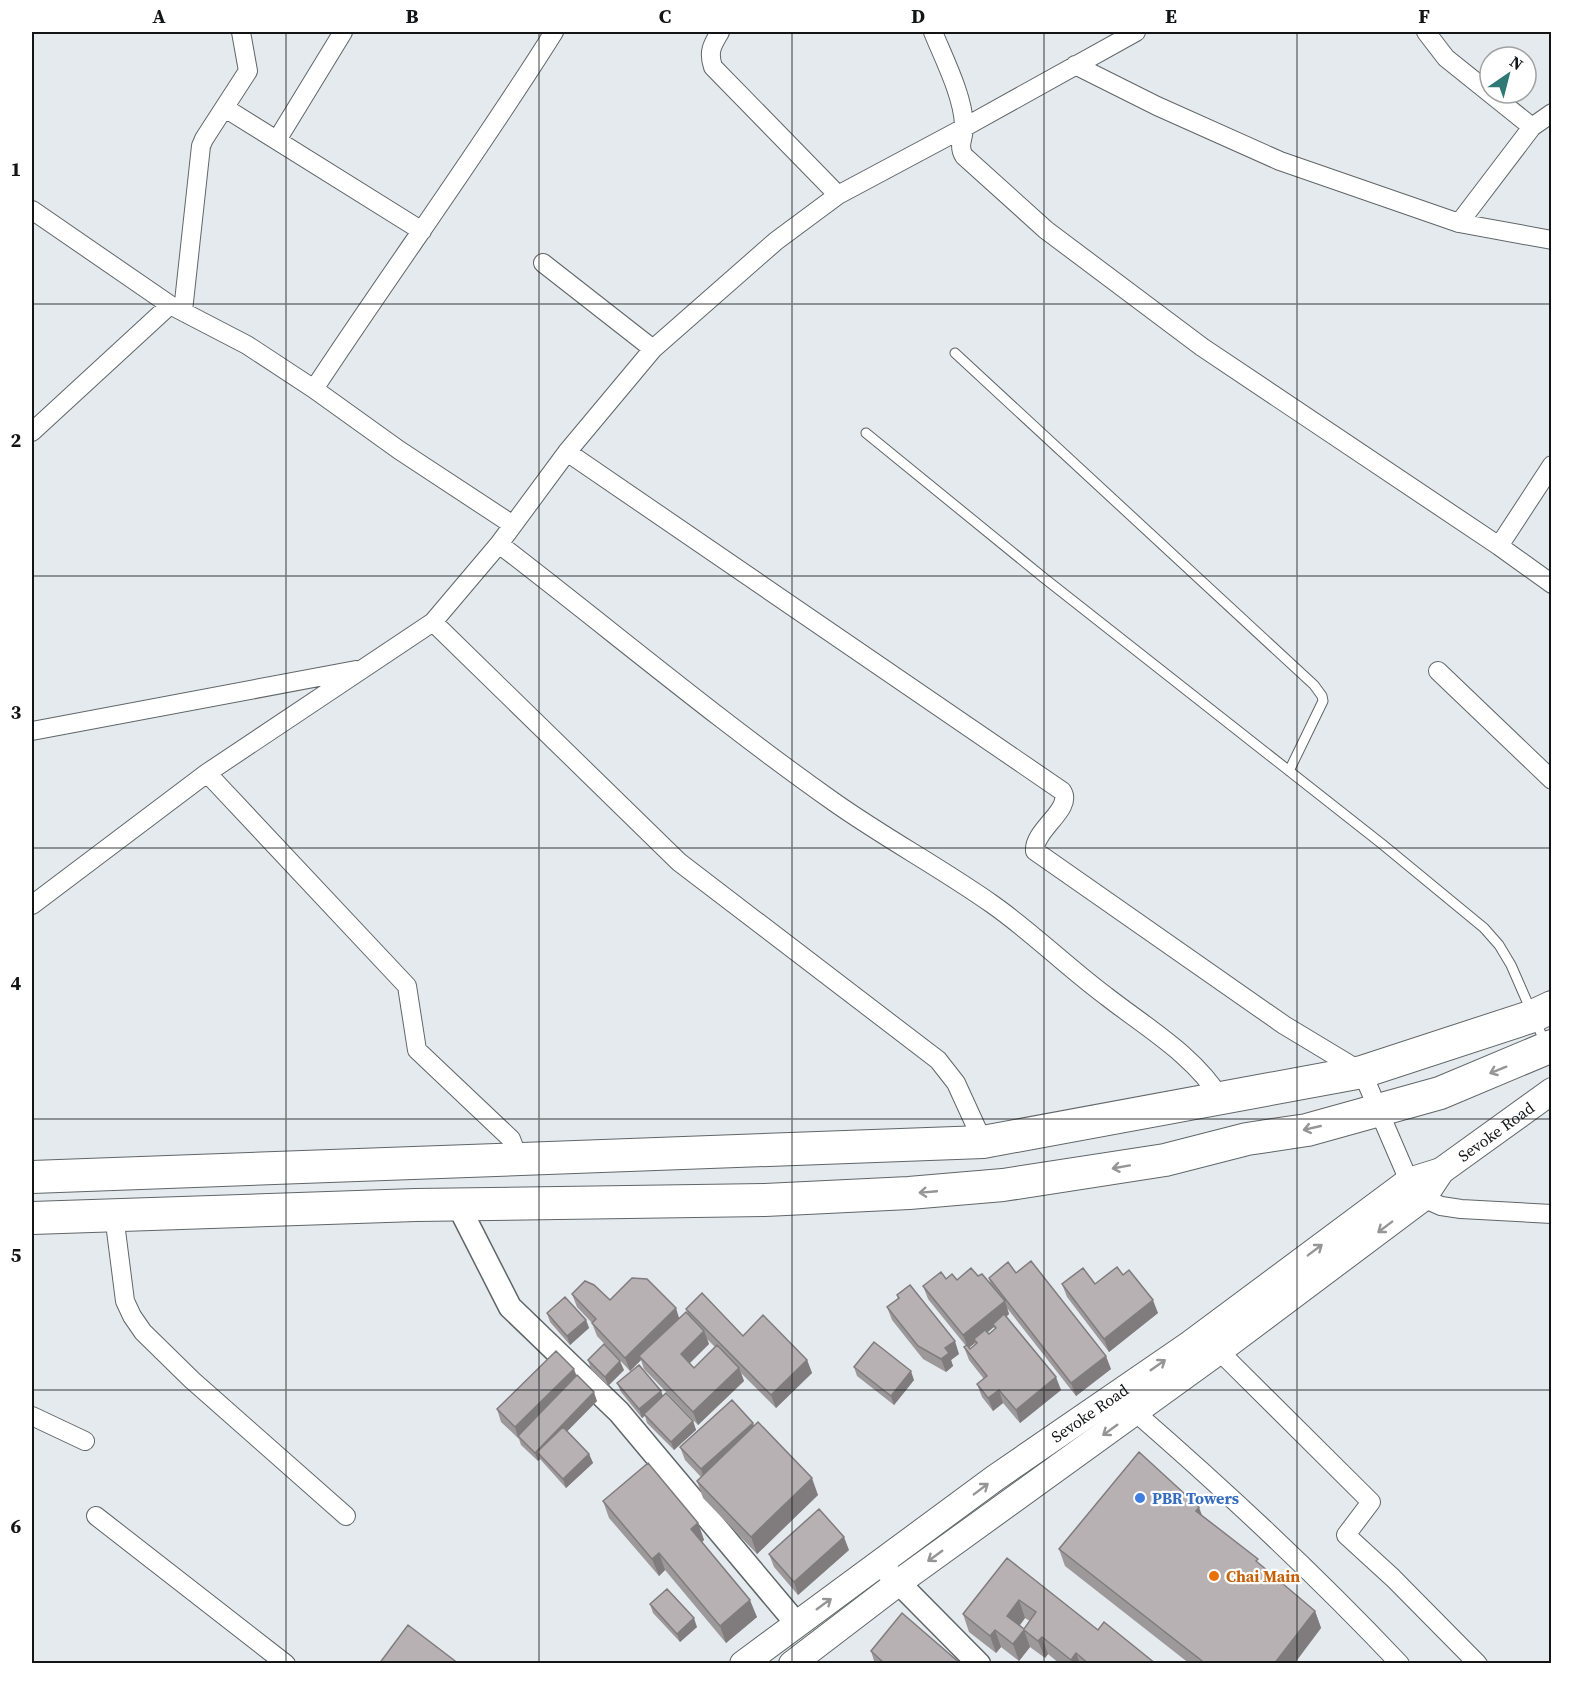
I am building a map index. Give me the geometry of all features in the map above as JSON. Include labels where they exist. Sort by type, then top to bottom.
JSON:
[{"type":"highway","points":[[32,1178],[983,1142],[1362,1072],[1542,1012]]},
{"type":"highway","points":[[32,1218],[458,1205],[765,1200],[909,1193],[1003,1185],[1165,1160],[1247,1139],[1307,1130],[1440,1093],[1549,1047]]},
{"type":"main road","name":"Sevoke Road","points":[[792,1664],[898,1583],[1219,1352],[1416,1190],[1551,1091]]},
{"type":"main road","name":"Sevoke Road","points":[[743,1664],[995,1478],[1416,1190]]},
{"type":"street","points":[[32,432],[176,308],[201,146],[248,71],[241,32]]},
{"type":"street","points":[[276,140],[343,32]]},
{"type":"street","points":[[314,389],[382,286],[502,115],[554,32]]},
{"type":"street","points":[[720,32],[712,44],[709,55],[713,68],[838,195]]},
{"type":"street","points":[[933,32],[958,98],[964,126],[960,145],[964,156],[1046,230],[1202,347],[1499,546],[1551,584]]},
{"type":"street","points":[[32,905],[207,773],[433,622],[499,544],[567,452],[653,349],[776,241],[838,195],[1136,32]]},
{"type":"street","points":[[1426,32],[1446,58],[1532,127]]},
{"type":"street","points":[[1075,65],[1156,106],[1280,161],[1459,223],[1551,240]]},
{"type":"street","points":[[225,108],[422,231]]},
{"type":"street","points":[[1459,223],[1532,127],[1551,113]]},
{"type":"street","points":[[32,210],[176,308],[247,345],[513,525]]},
{"type":"street","points":[[543,263],[653,349]]},
{"type":"street","points":[[567,452],[1062,791],[1065,794],[1065,802],[1035,845],[1035,851],[1284,1025],[1362,1072],[1416,1190],[1441,1206],[1451,1208],[1551,1214]]},
{"type":"street","points":[[1499,546],[1551,465]]},
{"type":"street","points":[[499,544],[835,802],[952,877],[1036,937],[1103,994],[1193,1063],[1210,1081],[1221,1099]]},
{"type":"street","points":[[433,622],[679,862],[938,1060],[956,1083],[983,1142]]},
{"type":"street","points":[[32,731],[364,669]]},
{"type":"street","points":[[1438,671],[1551,780]]},
{"type":"street","points":[[207,773],[407,986],[417,1050],[511,1139],[519,1160]]},
{"type":"street","points":[[458,1205],[510,1307],[619,1412],[797,1624]]},
{"type":"street","points":[[114,1215],[125,1300],[132,1317],[143,1332],[192,1380],[346,1516]]},
{"type":"street","points":[[1219,1352],[1371,1502],[1346,1535],[1408,1593],[1478,1664]]},
{"type":"street","points":[[1135,1412],[1293,1555],[1400,1664]]},
{"type":"street","points":[[32,1416],[85,1441]]},
{"type":"street","points":[[96,1516],[286,1664]]},
{"type":"street","points":[[880,1564],[979,1664]]},
{"type":"lane","points":[[955,353],[1314,685],[1323,701],[1289,771]]},
{"type":"lane","points":[[866,433],[1044,578],[1382,844],[1484,928],[1499,945],[1542,1012],[1549,1047]]},
{"type":"building","points":[[1031,1261],[1106,1356],[1071,1383],[989,1278],[1008,1262],[1016,1273]]},
{"type":"building","points":[[1117,1267],[1123,1275],[1129,1270],[1153,1300],[1104,1339],[1062,1284],[1083,1268],[1095,1284]]},
{"type":"building","points":[[971,1268],[978,1276],[982,1274],[1005,1301],[963,1335],[923,1286],[941,1272],[946,1279],[952,1274],[957,1280]]},
{"type":"building","points":[[632,1278],[647,1279],[676,1308],[625,1358],[592,1323],[596,1319],[572,1294],[585,1281],[594,1285],[610,1300]]},
{"type":"building","points":[[910,1285],[955,1341],[945,1348],[949,1353],[941,1359],[918,1346],[887,1307]]},
{"type":"building","points":[[702,1293],[743,1336],[763,1315],[807,1360],[771,1395],[686,1309]]},
{"type":"building","points":[[565,1297],[586,1320],[567,1336],[547,1313]]},
{"type":"building","points":[[686,1312],[704,1331],[681,1354],[694,1368],[717,1345],[739,1368],[693,1412],[639,1356]]},
{"type":"building","points":[[1004,1314],[1056,1377],[1016,1410],[999,1390],[988,1398],[977,1384],[987,1376],[964,1347],[967,1345],[970,1349],[977,1343],[974,1339],[985,1330],[989,1334],[996,1328],[993,1324]]},
{"type":"building","points":[[874,1342],[911,1371],[891,1396],[854,1367]]},
{"type":"building","points":[[604,1344],[620,1361],[605,1377],[588,1360]]},
{"type":"building","points":[[556,1351],[574,1369],[515,1427],[497,1409]]},
{"type":"building","points":[[639,1365],[661,1391],[639,1409],[617,1383]]},
{"type":"building","points":[[577,1375],[594,1392],[535,1453],[518,1436]]},
{"type":"building","points":[[666,1393],[693,1421],[671,1442],[644,1414]]},
{"type":"building","points":[[732,1400],[753,1423],[701,1469],[680,1447]]},
{"type":"building","points":[[758,1422],[812,1478],[751,1537],[697,1481]]},
{"type":"building","points":[[563,1427],[589,1454],[563,1479],[537,1452]]},
{"type":"building","name":"PBR Towers","points":[[1139,1452],[1199,1507],[1196,1511],[1258,1559],[1256,1561],[1315,1611],[1274,1664],[1226,1664],[1224,1662],[1223,1664],[1206,1664],[1059,1549]]},
{"type":"building","points":[[648,1463],[698,1523],[691,1529],[750,1600],[720,1626],[659,1553],[652,1559],[603,1501]]},
{"type":"building","points":[[819,1509],[844,1537],[794,1582],[769,1554]]},
{"type":"building","points":[[1007,1558],[1098,1630],[1104,1622],[1156,1664],[1089,1664],[1076,1653],[1071,1660],[1042,1637],[1038,1641],[1024,1630],[1013,1644],[995,1630],[990,1636],[963,1614]],"holes":[[[1019,1600],[1036,1612],[1024,1629],[1007,1616]]]},
{"type":"building","points":[[667,1589],[694,1618],[677,1634],[650,1604]]},
{"type":"building","points":[[902,1613],[961,1664],[885,1664],[871,1651]]},
{"type":"building","points":[[408,1625],[459,1664],[379,1664]]},
{"type":"place","name":"PBR Towers","points":[[1140,1498]]},
{"type":"place","name":"Chai Main","points":[[1214,1576]]}]
